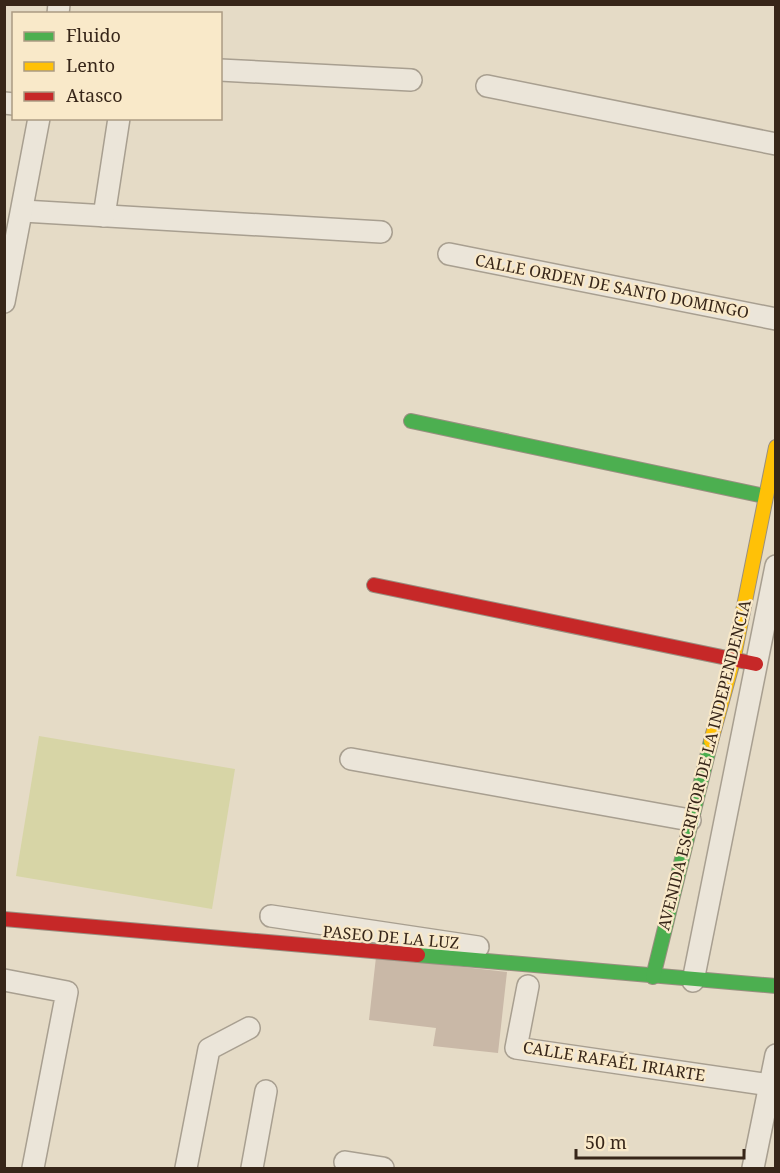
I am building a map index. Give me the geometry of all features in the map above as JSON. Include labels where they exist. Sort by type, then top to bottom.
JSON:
[{"type":"street","points":[[222,70],[411,80]]},
{"type":"street","points":[[487,86],[776,144]]},
{"type":"street","points":[[4,302],[39,120]]},
{"type":"street","points":[[104,216],[119,120]]},
{"type":"street","points":[[23,211],[381,232]]},
{"type":"street","name":"CALLE ORDEN DE SANTO DOMINGO","points":[[449,254],[776,318]]},
{"type":"street","points":[[411,421],[764,496]]},
{"type":"street","name":"AVENIDA ESCRITOR DE LA INDEPENDENCIA","points":[[652,977],[690,820],[733,661],[764,496],[776,447]]},
{"type":"street","name":"AVENIDA ESCRITOR DE LA INDEPENDENCIA","points":[[693,981],[776,566]]},
{"type":"street","points":[[374,585],[756,664]]},
{"type":"street","points":[[351,759],[690,820]]},
{"type":"street","points":[[271,916],[472,946],[642,965],[647,968],[652,977]]},
{"type":"street","name":"PASEO DE LA LUZ","points":[[4,919],[693,981],[776,986]]},
{"type":"street","points":[[4,980],[67,992],[33,1168]]},
{"type":"street","name":"CALLE RAFAÉL IRIARTE","points":[[528,986],[516,1048],[770,1085]]},
{"type":"street","points":[[186,1168],[209,1049],[249,1028]]},
{"type":"street","points":[[753,1168],[776,1055]]},
{"type":"street","points":[[252,1168],[266,1091]]},
{"type":"street","points":[[345,1162],[383,1168]]},
{"type":"shaded area","points":[[39,736],[235,769],[212,909],[16,876]]},
{"type":"building","points":[[376,957],[507,972],[498,1053],[433,1046],[436,1028],[369,1020]]},
{"type":"traffic: fast","points":[[411,421],[764,496]]},
{"type":"traffic: fast","points":[[653,977],[711,741]]},
{"type":"traffic: fast","points":[[418,955],[776,986]]},
{"type":"traffic: slow","points":[[711,741],[733,661],[776,447]]},
{"type":"traffic: jam","points":[[374,585],[756,664]]},
{"type":"traffic: jam","points":[[4,919],[418,955]]}]
